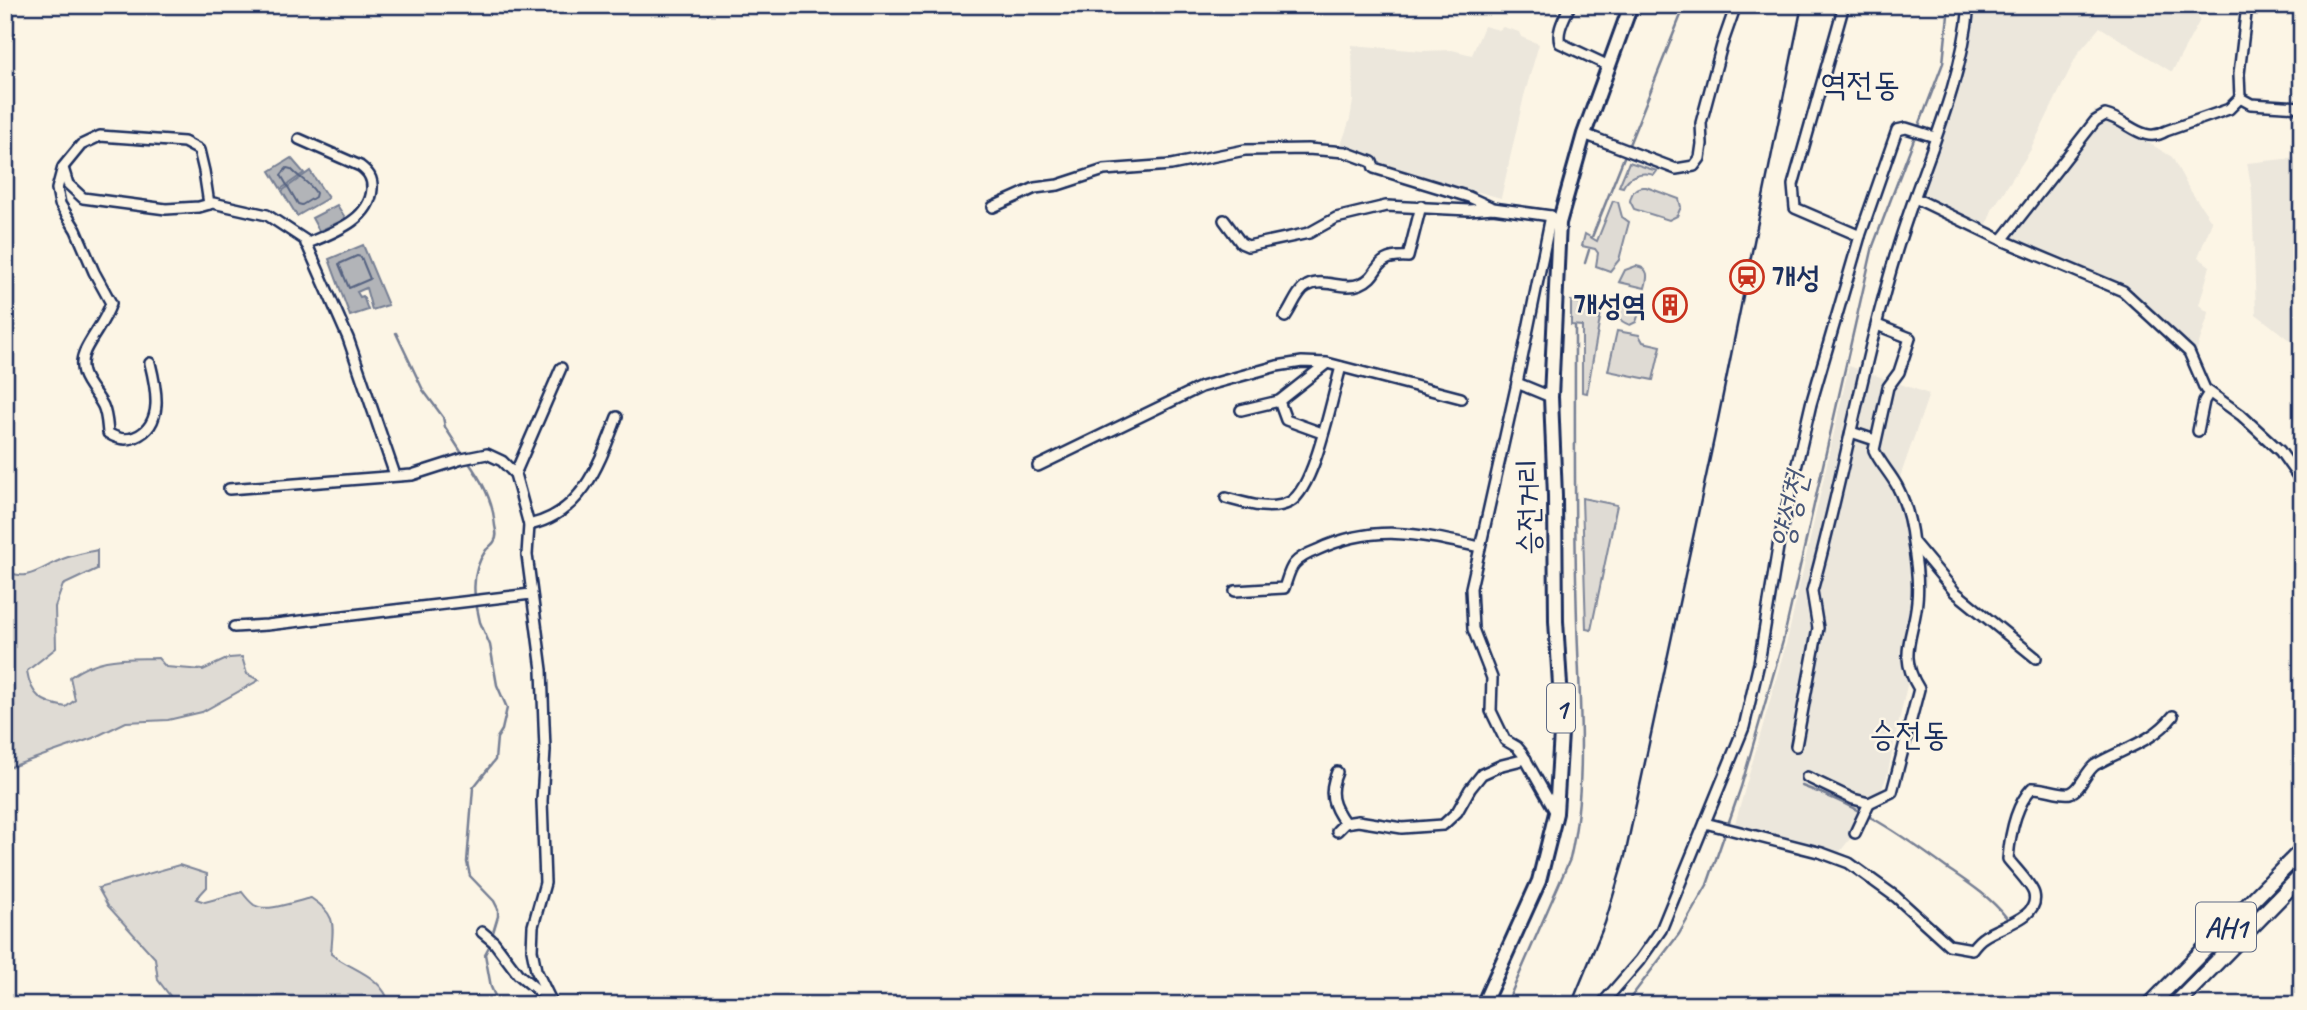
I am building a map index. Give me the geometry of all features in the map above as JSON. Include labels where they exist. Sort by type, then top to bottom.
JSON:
[{"type":"highway","name":"AH1","points":[[2150,1005],[2302,850]]},
{"type":"highway","name":"AH1","points":[[2175,1005],[2302,875]]},
{"type":"main road","name":"승전거리","points":[[1483,1005],[1539,881],[1556,813],[1562,718],[1556,621],[1551,397],[1555,219],[1631,5]]},
{"type":"street","points":[[1570,5],[1560,29],[1560,43],[1608,65]]},
{"type":"street","points":[[1584,134],[1676,169],[1694,166],[1701,151],[1701,123],[1721,45],[1736,5]]},
{"type":"street","points":[[1844,5],[1793,185],[1796,208],[1860,236]]},
{"type":"street","points":[[1796,746],[1818,628],[1812,591],[1900,238],[1916,198],[1931,135],[1962,56],[1969,5]]},
{"type":"street","points":[[2002,240],[2095,121],[2105,115],[2150,137],[2230,109],[2240,97],[2239,74],[2247,5]]},
{"type":"street","points":[[2240,97],[2252,104],[2302,107]]},
{"type":"street","points":[[1601,1005],[1640,960],[1661,930],[1744,727],[1759,663],[1779,541],[1808,416],[1860,236],[1897,130],[1906,128],[1931,135]]},
{"type":"street","points":[[150,363],[157,392],[155,414],[151,423],[133,438],[114,437],[108,433],[102,403],[87,385],[82,361],[106,320],[111,303],[76,230],[60,204],[57,189],[63,167],[81,145],[100,136],[184,142],[199,150],[209,204]]},
{"type":"street","points":[[299,139],[360,166],[367,172],[372,186],[372,194],[362,214],[306,244]]},
{"type":"street","points":[[993,207],[1035,188],[1058,185],[1104,170],[1171,165],[1245,150],[1307,149],[1345,152],[1372,162],[1374,168],[1469,197],[1493,208],[1555,219],[1471,588],[1473,629],[1492,678],[1491,711],[1504,740],[1517,747],[1556,813]]},
{"type":"street","points":[[63,167],[68,184],[83,198],[166,209],[213,203],[267,215],[306,244],[348,338],[395,475]]},
{"type":"street","points":[[1916,198],[2002,240],[2123,291],[2189,352],[2200,381],[2209,393],[2241,415],[2280,452],[2302,482]]},
{"type":"street","points":[[1224,220],[1241,243],[1248,246],[1309,233],[1336,218],[1386,206],[1469,210],[1493,208]]},
{"type":"street","points":[[1285,317],[1301,290],[1309,285],[1326,281],[1352,286],[1361,284],[1384,259],[1393,256],[1408,257],[1421,206]]},
{"type":"street","points":[[1855,832],[1868,805],[1892,792],[1919,689],[1906,661],[1917,601],[1913,543],[1905,503],[1874,450],[1888,387],[1899,372],[1910,338],[1877,324]]},
{"type":"street","points":[[1038,466],[1201,387],[1277,366],[1302,362],[1326,363],[1461,398]]},
{"type":"street","points":[[1241,410],[1279,401],[1326,363]]},
{"type":"street","points":[[1226,498],[1258,506],[1280,505],[1290,502],[1307,485],[1340,367]]},
{"type":"street","points":[[515,474],[561,368]]},
{"type":"street","points":[[1517,383],[1551,397]]},
{"type":"street","points":[[2198,431],[2204,401],[2209,393]]},
{"type":"street","points":[[1279,401],[1286,421],[1322,433]]},
{"type":"street","points":[[529,526],[563,512],[578,499],[597,466],[617,417]]},
{"type":"street","points":[[1851,432],[1875,440]]},
{"type":"street","points":[[229,489],[412,475],[487,454],[502,461],[515,474],[529,526],[527,555],[542,670],[545,750],[542,801],[545,883],[533,926],[532,950],[536,970],[551,1002]]},
{"type":"street","points":[[1235,590],[1284,588],[1294,564],[1302,557],[1334,542],[1377,532],[1422,535],[1480,547]]},
{"type":"street","points":[[1913,543],[1955,592],[2036,658]]},
{"type":"street","points":[[234,627],[531,593]]},
{"type":"street","points":[[1705,822],[1822,853],[1849,863],[1896,897],[1949,946],[1972,948],[1984,937],[2025,915],[2034,901],[2034,892],[2008,859],[2010,839],[2022,798],[2032,788],[2042,787],[2067,793],[2074,791],[2085,773],[2095,765],[2161,730],[2173,716]]},
{"type":"street","points":[[1336,831],[1345,823],[1359,821],[1402,828],[1443,825],[1457,812],[1482,774],[1502,765],[1526,760]]},
{"type":"street","points":[[1337,772],[1331,794],[1335,810],[1345,823]]},
{"type":"street","points":[[1807,777],[1868,805]]},
{"type":"street","points":[[488,937],[518,975],[551,1002]]},
{"type":"shaded area","points":[[1968,5],[2198,5],[2199,22],[2172,72],[2100,27],[2078,53],[2030,151],[1992,210],[1986,227],[1920,196],[1932,151],[1964,58]]},
{"type":"shaded area","points":[[1484,26],[1499,30],[1503,27],[1519,32],[1521,37],[1539,44],[1524,96],[1501,198],[1382,166],[1366,155],[1340,148],[1353,101],[1352,45],[1423,51],[1452,50],[1472,55]]},
{"type":"shaded area","points":[[2095,110],[2172,157],[2212,222],[2198,257],[2210,266],[2199,305],[2209,313],[2195,355],[2124,289],[2000,236]]},
{"type":"shaded area","points":[[2302,157],[2302,350],[2256,314],[2252,191],[2247,163]]},
{"type":"shaded area","points":[[1629,162],[1657,171],[1654,175],[1636,175],[1623,187],[1619,186]]},
{"type":"shaded area","points":[[1646,187],[1679,199],[1681,207],[1677,216],[1669,220],[1634,209],[1630,201],[1633,192],[1637,188]]},
{"type":"shaded area","points":[[1613,201],[1618,202],[1622,217],[1629,222],[1619,260],[1610,271],[1596,266],[1598,253],[1595,249],[1582,246],[1585,234],[1597,241]]},
{"type":"shaded area","points":[[1636,266],[1646,271],[1645,288],[1619,282],[1625,270]]},
{"type":"shaded area","points":[[1571,301],[1602,307],[1587,393],[1582,392],[1582,326],[1571,325]]},
{"type":"shaded area","points":[[1615,301],[1641,307],[1636,322],[1630,325],[1619,319]]},
{"type":"shaded area","points":[[1617,331],[1639,335],[1643,342],[1661,346],[1653,380],[1608,371]]},
{"type":"shaded area","points":[[1849,366],[1929,394],[1899,480],[1927,578],[1913,658],[1887,776],[1874,808],[1839,853],[1802,854],[1731,838],[1788,637]]},
{"type":"shaded area","points":[[1582,498],[1617,505],[1591,630],[1586,629]]},
{"type":"shaded area","points":[[97,550],[97,569],[63,585],[55,607],[56,648],[27,671],[31,687],[39,697],[66,707],[75,700],[70,677],[91,665],[123,659],[158,658],[166,667],[203,670],[229,658],[242,657],[247,674],[259,680],[202,712],[168,720],[126,722],[93,738],[5,769],[5,569],[25,575],[67,557]]},
{"type":"shaded area","points":[[179,865],[207,874],[207,887],[196,899],[205,902],[242,892],[252,904],[267,908],[311,898],[330,916],[333,936],[331,954],[374,980],[390,1005],[177,1005],[158,980],[155,958],[108,906],[98,888]]},
{"type":"water","points":[[291,158],[304,173],[281,189],[270,171]]},
{"type":"water","points":[[310,171],[328,198],[297,216],[282,191]]},
{"type":"water","points":[[337,205],[346,219],[319,231],[312,218]]},
{"type":"water","points":[[363,245],[388,305],[372,310],[366,288],[357,292],[360,297],[363,296],[368,310],[350,316],[329,259]]},
{"type":"waterway","points":[[1592,237],[1685,5]]},
{"type":"waterway","name":"양성천","points":[[1625,1005],[1679,934],[1707,885],[1741,787],[1783,641],[1873,246],[1943,63],[1949,5]]},
{"type":"waterway","points":[[1585,263],[1589,250]]},
{"type":"waterway","points":[[1506,1005],[1570,859],[1576,830],[1581,740],[1575,547],[1575,327]]},
{"type":"waterway","points":[[396,333],[423,390],[443,417],[445,427],[463,455]]},
{"type":"waterway","points":[[467,460],[489,499],[496,534],[478,567],[475,597]]},
{"type":"waterway","points":[[476,603],[480,622],[490,645],[497,685],[507,708],[502,730],[497,738],[495,760],[473,788],[467,862],[470,876],[494,901],[498,909],[492,936]]},
{"type":"waterway","points":[[1802,786],[1842,802],[1895,832],[1979,891],[2006,917]]},
{"type":"waterway","points":[[491,943],[485,954],[491,987],[499,1005]]},
{"type":"railway","points":[[1571,1005],[1605,923],[1625,856],[1714,439],[1802,5]]},
{"type":"place","name":"개성","points":[[1747,277]]},
{"type":"place","name":"개성역","points":[[1670,305]]},
{"type":"district","name":"역전동","points":[[1860,84]]},
{"type":"district","name":"승전동","points":[[1909,734]]}]
